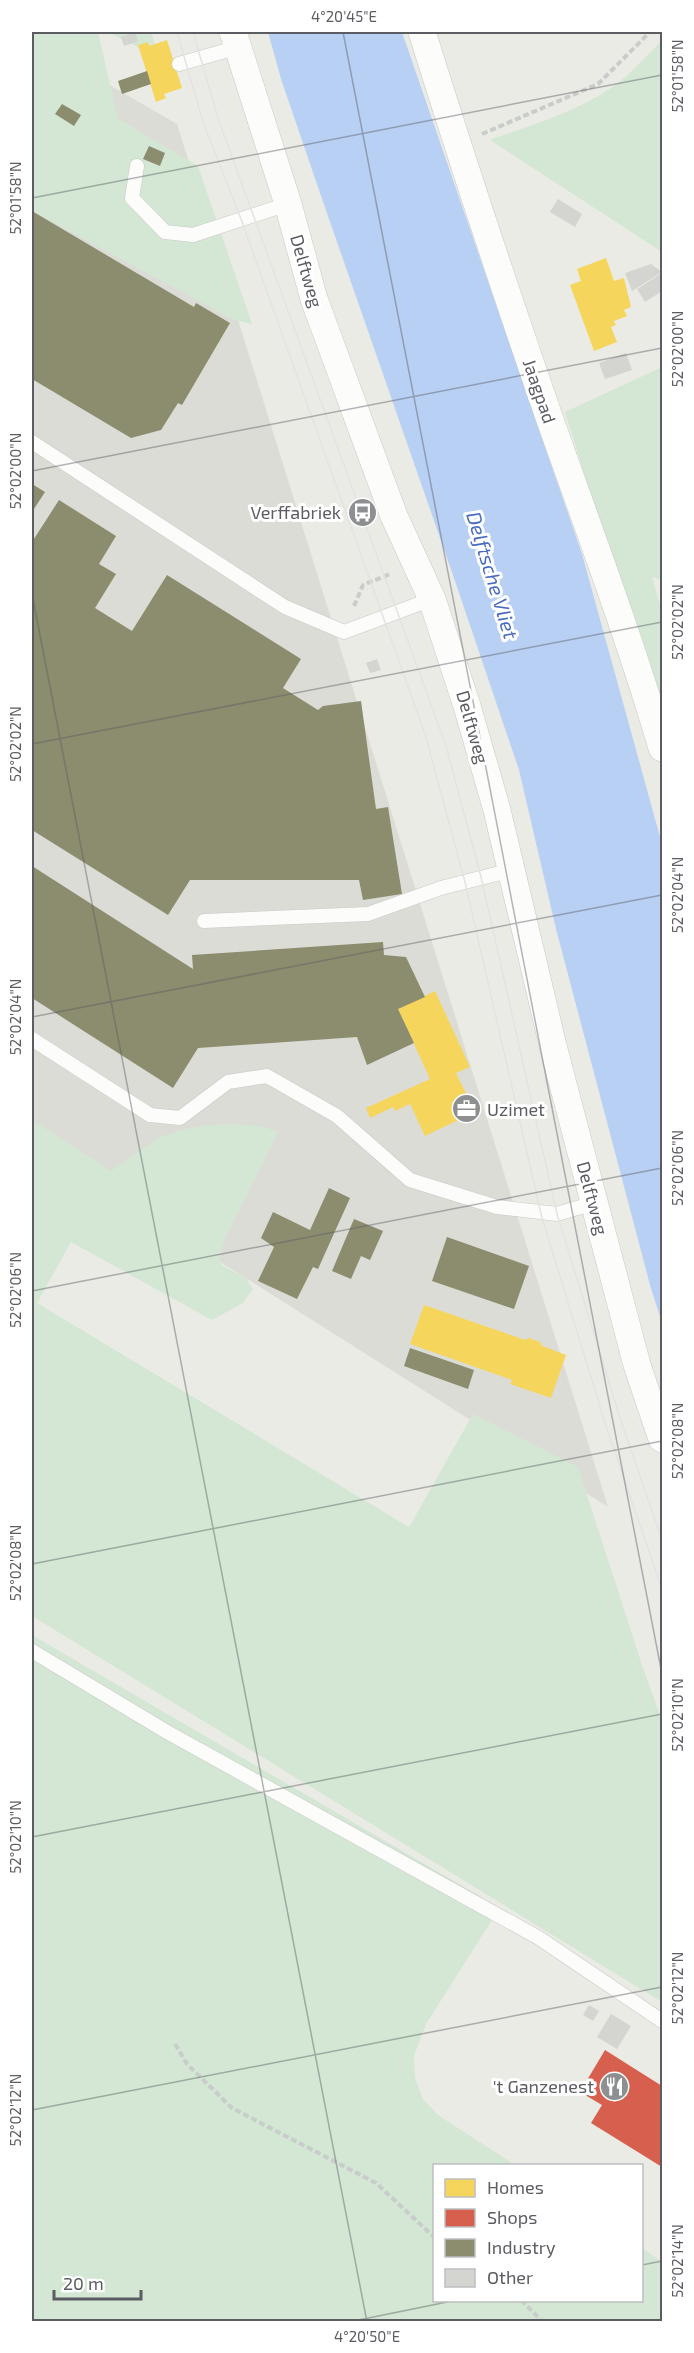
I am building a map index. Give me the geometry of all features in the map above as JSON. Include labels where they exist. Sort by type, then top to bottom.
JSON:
[{"type":"street","name":"Jaagpad","points":[[422,32],[457,145],[544,402],[642,678],[663,748]]},
{"type":"street","name":"Delftweg","points":[[236,39],[288,204],[314,299],[394,516],[432,599],[467,706],[512,870],[594,1203],[637,1365],[663,1439]]},
{"type":"lane","points":[[179,64],[236,39]]},
{"type":"lane","points":[[137,166],[132,198],[165,232],[193,235],[288,204]]},
{"type":"lane","points":[[32,442],[285,607],[344,632],[432,599]]},
{"type":"lane","points":[[204,921],[368,914],[441,888],[512,870]]},
{"type":"lane","points":[[32,1039],[150,1115],[180,1118],[228,1082],[267,1076],[337,1116],[410,1180],[497,1207],[557,1215],[594,1203]]},
{"type":"lane","points":[[32,1651],[167,1732],[539,1938],[663,2021]]},
{"type":"path","points":[[457,145],[598,84],[650,32]]},
{"type":"path","points":[[344,632],[363,585],[416,564]]},
{"type":"path","points":[[175,2044],[187,2064],[232,2108],[376,2183],[433,2235]]},
{"type":"path","points":[[522,2302],[543,2322]]},
{"type":"shaded area","points":[[32,40],[177,124],[608,1507],[32,1143]]},
{"type":"green space","points":[[32,32],[98,32],[118,119],[198,166],[252,324],[234,320],[32,211]]},
{"type":"green space","points":[[107,32],[151,32],[159,57]]},
{"type":"green space","points":[[662,40],[662,252],[490,140],[552,118],[597,97],[638,66]]},
{"type":"green space","points":[[662,367],[662,580],[652,577],[662,612],[662,726],[565,412]]},
{"type":"green space","points":[[32,1120],[111,1171],[158,1139],[185,1129],[234,1124],[251,1125],[278,1132],[225,1238],[219,1258],[222,1265],[246,1278],[253,1289],[243,1303],[212,1320],[71,1242],[37,1303],[409,1527],[473,1414],[578,1467],[662,1721],[662,2002],[32,1616]]},
{"type":"green space","points":[[32,1635],[483,1898],[477,1911],[492,1920],[426,2024],[414,2056],[415,2078],[423,2099],[438,2115],[513,2164],[433,2164],[433,2302],[643,2302],[643,2249],[662,2262],[662,2321],[32,2321]]},
{"type":"water","name":"Delftsche Vliet","points":[[268,32],[402,32],[582,554],[662,844],[662,1323],[556,929],[519,770],[281,79]]},
{"type":"building: Homes","points":[[167,40],[182,88],[164,94],[166,98],[156,102],[138,45],[148,42],[149,46]]},
{"type":"building: Homes","points":[[606,258],[614,281],[624,278],[631,307],[624,310],[627,316],[614,321],[616,325],[611,327],[617,342],[594,351],[570,285],[581,281],[577,269]]},
{"type":"building: Homes","points":[[435,991],[470,1067],[456,1073],[475,1112],[425,1136],[410,1104],[395,1111],[393,1107],[370,1118],[366,1108],[430,1079],[398,1009]]},
{"type":"building: Homes","points":[[424,1305],[525,1340],[529,1338],[540,1342],[542,1346],[566,1355],[551,1398],[510,1384],[512,1380],[410,1344]]},
{"type":"building: Shops","points":[[605,2050],[662,2086],[662,2167],[591,2123],[602,2105],[580,2092]]},
{"type":"building: Industry","points":[[147,71],[151,84],[122,94],[118,81]]},
{"type":"building: Industry","points":[[62,104],[81,115],[74,126],[55,114]]},
{"type":"building: Industry","points":[[149,146],[165,153],[160,166],[143,159]]},
{"type":"building: Industry","points":[[32,211],[194,307],[196,303],[230,323],[182,405],[178,403],[161,430],[131,438],[32,379]]},
{"type":"building: Industry","points":[[32,484],[45,492],[32,512]]},
{"type":"building: Industry","points":[[59,500],[116,536],[99,564],[116,574],[95,608],[132,631],[167,575],[301,659],[283,688],[318,710],[323,706],[361,701],[376,809],[388,807],[402,894],[363,900],[359,880],[190,880],[168,915],[32,830],[32,542]]},
{"type":"building: Industry","points":[[32,866],[193,969],[192,955],[383,942],[384,955],[406,957],[425,997],[398,1009],[414,1043],[367,1065],[357,1037],[198,1048],[173,1088],[32,998]]},
{"type":"building: Industry","points":[[329,1188],[350,1198],[318,1269],[313,1267],[297,1299],[258,1281],[274,1247],[261,1238],[273,1212],[310,1230]]},
{"type":"building: Industry","points":[[354,1219],[383,1231],[370,1260],[361,1256],[351,1279],[332,1271]]},
{"type":"building: Industry","points":[[447,1237],[529,1266],[514,1309],[432,1281]]},
{"type":"building: Industry","points":[[410,1348],[474,1370],[468,1389],[404,1366]]},
{"type":"building: Other","points":[[135,32],[138,41],[124,46],[121,37]]},
{"type":"building: Other","points":[[558,199],[582,214],[575,227],[550,212]]},
{"type":"building: Other","points":[[651,264],[662,272],[632,291],[625,273]]},
{"type":"building: Other","points":[[662,273],[662,291],[645,302],[637,289]]},
{"type":"building: Other","points":[[626,353],[632,370],[605,379],[599,363]]},
{"type":"building: Other","points":[[377,659],[381,670],[370,673],[366,663]]},
{"type":"building: Other","points":[[589,2005],[599,2011],[593,2021],[583,2015]]},
{"type":"building: Other","points":[[611,2014],[631,2026],[617,2049],[597,2037]]},
{"type":"tram line","points":[[177,32],[203,122],[241,219],[425,734],[465,882],[542,1218],[606,1426],[662,1589]]},
{"type":"tram line","points":[[193,32],[218,118],[446,746],[481,877],[557,1214],[621,1421],[662,1540]]},
{"type":"place","name":"Verffabriek","points":[[362,512]]},
{"type":"place","name":"Uzimet","points":[[466,1109]]},
{"type":"place","name":"'t Ganzenest","points":[[615,2086]]}]
